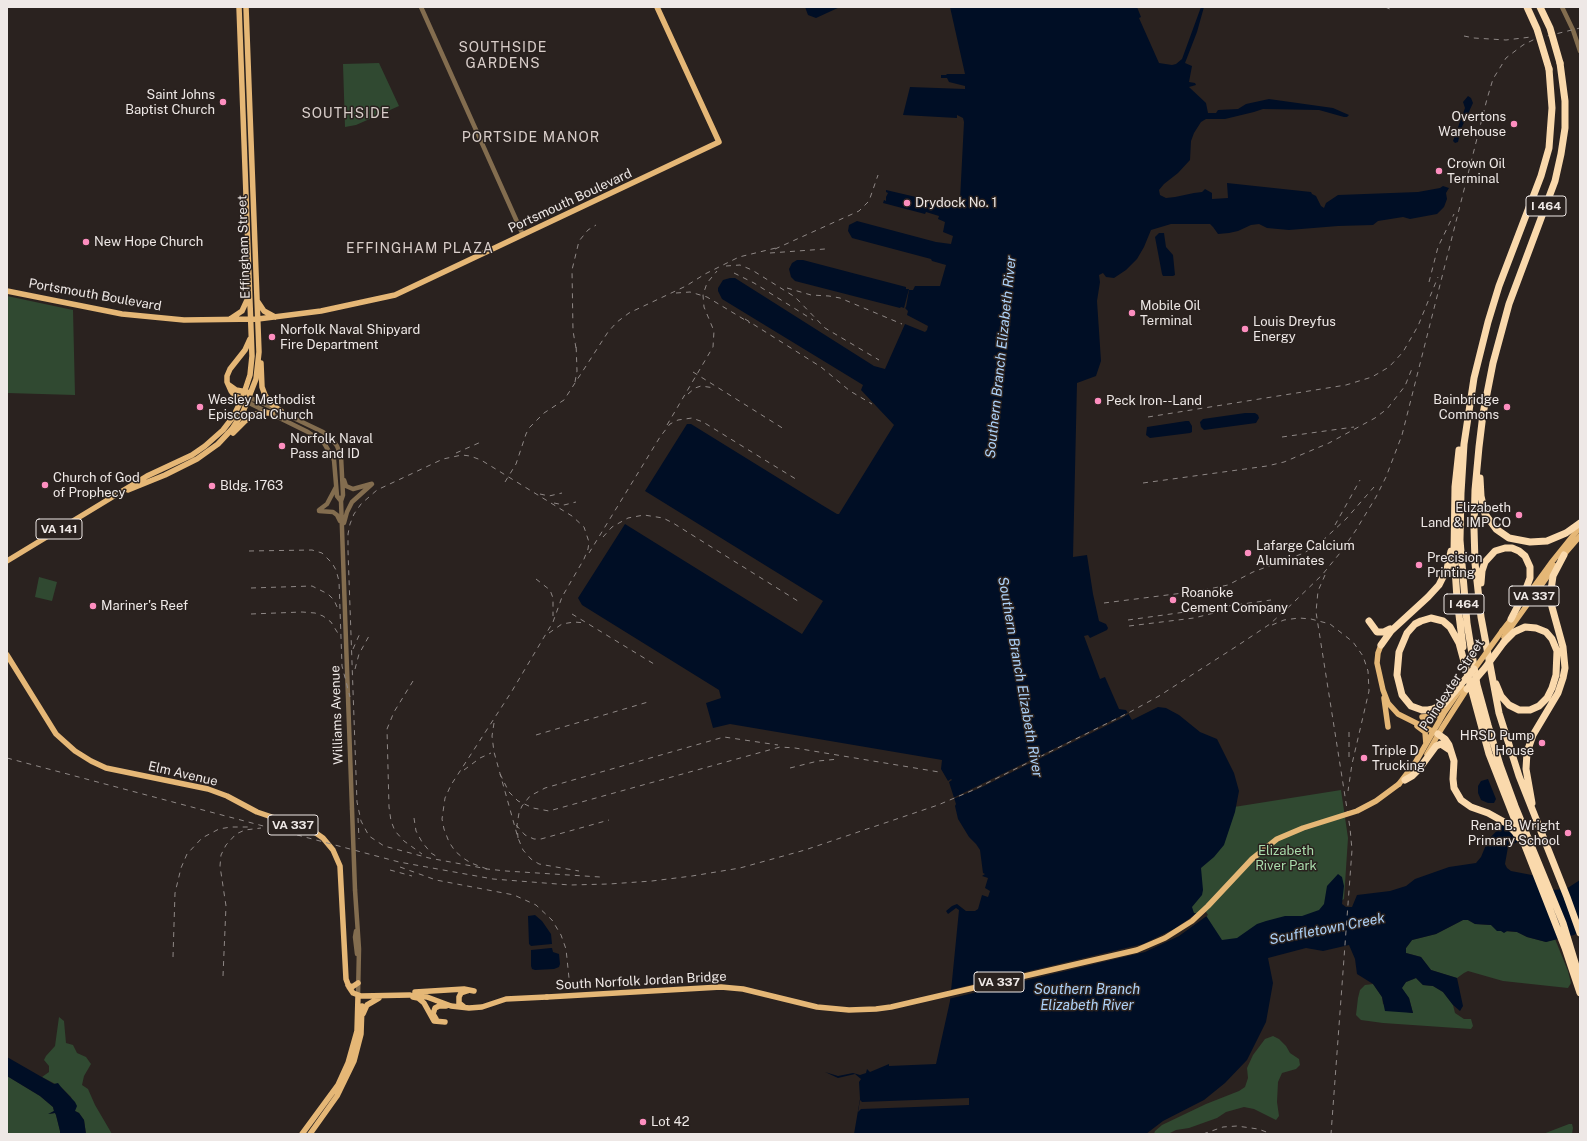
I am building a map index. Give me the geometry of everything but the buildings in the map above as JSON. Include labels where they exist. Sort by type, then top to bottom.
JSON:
[{"type":"highway","name":"I 464","points":[[1527,7],[1537,29],[1549,69],[1552,94],[1552,121],[1545,161],[1532,201],[1507,262],[1477,363],[1464,444],[1461,493],[1460,540],[1463,595],[1477,685],[1493,745],[1513,807],[1537,870],[1563,923],[1568,948],[1580,978]]},
{"type":"highway","name":"I 464","points":[[1540,7],[1550,28],[1560,63],[1565,101],[1563,141],[1559,168],[1518,278],[1504,322],[1487,391],[1479,447],[1475,490],[1474,528],[1481,617],[1485,646],[1499,713],[1519,776],[1559,875],[1580,933]]},
{"type":"highway","points":[[1381,645],[1390,631],[1434,591],[1448,569],[1452,552],[1456,468],[1463,425],[1471,397]]},
{"type":"highway","points":[[1479,447],[1480,481],[1483,507],[1489,520],[1500,532],[1509,538],[1521,541],[1540,542],[1556,538],[1580,523]]},
{"type":"highway","points":[[1454,515],[1454,552],[1457,599],[1467,688]]},
{"type":"highway","points":[[1481,617],[1481,575],[1484,565],[1488,557],[1495,551],[1510,548],[1519,551],[1525,556],[1529,563],[1530,573],[1524,594],[1511,619]]},
{"type":"highway","points":[[1536,820],[1526,774],[1526,760],[1531,741],[1558,693],[1563,678],[1565,661],[1563,647],[1550,597],[1554,576],[1564,555]]},
{"type":"highway","points":[[1369,621],[1375,630],[1384,632],[1416,608]]},
{"type":"highway","points":[[1474,669],[1455,694],[1444,704],[1433,710],[1422,710],[1411,706],[1402,695],[1397,675],[1399,652],[1407,633],[1415,624],[1429,618],[1443,621],[1450,627],[1459,643],[1467,688],[1489,754],[1513,807]]},
{"type":"highway","points":[[1467,688],[1485,668],[1504,640],[1518,629],[1532,627],[1546,632],[1554,642],[1558,661],[1555,682],[1547,698],[1535,708],[1520,710],[1506,702],[1498,689],[1485,646]]},
{"type":"highway","points":[[1436,733],[1445,739],[1449,745],[1454,761],[1454,788],[1461,800],[1476,810],[1499,819],[1515,832],[1530,850]]},
{"type":"highway","points":[[1402,782],[1412,776],[1419,769],[1436,746],[1441,744],[1450,750]]},
{"type":"highway","points":[[1568,948],[1580,993]]},
{"type":"main road","name":"Effingham Street","points":[[239,7],[251,320],[251,368],[245,392],[246,400]]},
{"type":"main road","name":"Effingham Street","points":[[111,497],[165,475],[192,462],[210,450],[232,429],[253,388],[260,352],[246,7]]},
{"type":"main road","name":"Portsmouth Boulevard","points":[[7,291],[137,316],[174,320],[251,320],[321,311],[395,295],[719,142],[657,7]]},
{"type":"main road","points":[[224,320],[235,317],[242,311],[250,293]]},
{"type":"main road","points":[[257,298],[264,311],[275,317]]},
{"type":"main road","points":[[246,400],[233,394],[228,384],[228,373],[247,347],[251,329]]},
{"type":"main road","points":[[260,352],[262,387],[264,395],[271,404],[281,411]]},
{"type":"main road","points":[[228,384],[234,389],[245,392],[253,388]]},
{"type":"main road","name":"Effingham Street","points":[[111,497],[147,476],[192,455],[217,436],[233,417],[237,409],[246,400]]},
{"type":"main road","points":[[210,450],[230,436],[250,417],[261,413],[272,413]]},
{"type":"main road","name":"VA 141","points":[[7,561],[111,497]]},
{"type":"main road","name":"Poindexter Street","points":[[1402,782],[1467,688],[1474,669],[1551,563],[1580,527]]},
{"type":"main road","name":"Poindexter Street","points":[[1504,640],[1564,555],[1580,536]]},
{"type":"main road","points":[[1564,555],[1580,540]]},
{"type":"main road","points":[[1381,645],[1378,653],[1378,668],[1384,694],[1388,727]]},
{"type":"main road","name":"Elm Avenue","points":[[7,655],[56,734],[75,751],[91,761],[106,768],[208,789],[227,796],[257,812],[313,831],[323,838],[333,850],[340,866],[346,979],[348,985]]},
{"type":"main road","name":"Poindexter Street","points":[[1402,782],[1423,761],[1455,694],[1467,688]]},
{"type":"main road","points":[[1384,694],[1391,707],[1425,732],[1426,746]]},
{"type":"main road","points":[[1422,717],[1433,717],[1438,715],[1455,694]]},
{"type":"main road","points":[[1404,717],[1436,733]]},
{"type":"main road","name":"South Norfolk Jordan Bridge","points":[[468,1008],[482,1007],[506,999],[721,987],[743,989],[817,1007],[849,1010],[876,1009],[891,1007],[1137,950],[1166,938],[1192,921],[1252,859],[1277,839],[1303,828],[1357,811],[1376,801],[1402,782]]},
{"type":"main road","points":[[348,985],[352,987],[358,981]]},
{"type":"main road","points":[[348,985],[351,991],[360,996],[412,995],[464,989],[474,991],[465,992],[459,996],[459,1003],[468,1008]]},
{"type":"main road","points":[[394,996],[412,995],[421,999],[434,1022],[445,1022],[434,1018],[434,1010],[439,1006],[452,1006]]},
{"type":"main road","name":"VA 337","points":[[412,995],[432,999],[452,1006],[468,1008]]},
{"type":"main road","points":[[360,996],[362,1020]]},
{"type":"main road","points":[[302,1134],[338,1085],[349,1067],[357,1031],[360,996]]},
{"type":"main road","points":[[310,1134],[337,1096],[360,1040],[364,1010],[369,1003],[375,999],[386,996]]},
{"type":"main road","points":[[429,1011],[432,999]]},
{"type":"street","points":[[421,7],[523,235]]},
{"type":"street","points":[[1564,8],[1580,51]]},
{"type":"street","name":"Williams Avenue","points":[[246,400],[255,400],[324,432],[331,438],[340,452],[343,475],[343,495],[341,501],[342,533],[355,890],[359,949],[358,981],[360,996]]},
{"type":"street","name":"Williams Avenue","points":[[246,400],[313,434],[324,443],[334,460],[337,496],[341,501]]},
{"type":"street","points":[[342,533],[346,515],[351,505],[372,484],[357,489],[351,488],[345,485],[343,475]]},
{"type":"street","points":[[336,484],[330,500],[318,511],[331,511],[336,514],[342,533]]},
{"type":"green space","points":[[379,63],[399,106],[356,125],[345,127],[343,64]]},
{"type":"green space","points":[[7,296],[73,310],[75,395],[7,393]]},
{"type":"green space","points":[[39,577],[57,582],[52,601],[35,597]]},
{"type":"green space","name":"Elizabeth River Park","points":[[1341,790],[1348,838],[1344,899],[1323,912],[1237,939],[1221,941],[1192,913],[1190,907],[1200,868],[1234,807]]},
{"type":"green space","points":[[1463,920],[1468,920],[1475,924],[1491,925],[1501,931],[1517,932],[1527,937],[1546,942],[1555,939],[1568,971],[1571,983],[1568,988],[1503,981],[1468,971],[1457,978],[1431,970],[1421,957],[1406,953],[1406,948],[1412,940],[1436,934]]},
{"type":"green space","points":[[1416,978],[1423,985],[1433,986],[1443,992],[1453,1005],[1455,1013],[1464,1019],[1471,1019],[1473,1026],[1471,1029],[1383,1023],[1361,1020],[1356,1015],[1360,990],[1365,985],[1373,984],[1382,997],[1383,1004],[1400,1011],[1413,1013],[1409,998],[1401,988],[1406,982]]},
{"type":"green space","points":[[59,1017],[64,1021],[66,1043],[73,1045],[77,1053],[86,1057],[91,1064],[84,1076],[82,1085],[88,1089],[95,1105],[112,1134],[86,1134],[84,1120],[79,1113],[75,1111],[71,1097],[61,1087],[42,1077],[49,1072],[49,1066],[44,1060],[55,1046]]},
{"type":"green space","points":[[1273,1036],[1279,1039],[1290,1053],[1299,1059],[1300,1065],[1296,1069],[1282,1073],[1278,1082],[1277,1102],[1279,1116],[1276,1120],[1254,1109],[1244,1107],[1226,1112],[1217,1118],[1189,1128],[1176,1130],[1168,1134],[1154,1134],[1155,1131],[1162,1125],[1245,1087],[1248,1078],[1247,1068],[1253,1055],[1265,1039]]},
{"type":"green space","points":[[7,1076],[40,1096],[53,1107],[54,1111],[49,1114],[55,1113],[60,1134],[11,1134],[7,1132]]},
{"type":"green space","points":[[1572,1124],[1572,1134],[1543,1134]]},
{"type":"water","points":[[805,7],[840,7],[816,18],[808,15]]},
{"type":"water","name":"Southern Branch Elizabeth River","points":[[950,7],[1137,7],[1141,17],[1139,18],[1159,63],[1172,65],[1176,64],[1182,59],[1201,7],[1204,7],[1197,32],[1185,63],[1192,66],[1189,82],[1195,83],[1196,85],[1189,87],[1206,103],[1208,113],[1216,113],[1218,110],[1238,109],[1246,104],[1269,99],[1333,108],[1349,115],[1344,117],[1319,110],[1263,109],[1225,119],[1206,119],[1201,122],[1194,133],[1191,141],[1190,160],[1159,190],[1160,195],[1166,198],[1202,192],[1205,189],[1212,193],[1212,199],[1228,198],[1227,183],[1311,192],[1316,196],[1321,206],[1324,208],[1326,203],[1338,195],[1418,192],[1440,188],[1443,186],[1449,188],[1446,193],[1447,199],[1444,207],[1437,214],[1410,219],[1403,217],[1378,221],[1373,225],[1289,230],[1267,228],[1259,224],[1251,225],[1238,231],[1218,234],[1210,224],[1171,224],[1151,230],[1137,259],[1126,270],[1114,278],[1106,277],[1103,273],[1099,275],[1100,282],[1097,301],[1101,361],[1096,376],[1077,383],[1073,557],[1087,555],[1099,621],[1106,624],[1108,628],[1107,630],[1090,638],[1088,635],[1084,636],[1100,679],[1105,677],[1119,709],[1126,710],[1132,720],[1158,707],[1166,708],[1179,715],[1200,732],[1217,739],[1234,773],[1239,791],[1235,812],[1224,845],[1214,857],[1201,868],[1203,890],[1202,895],[1192,907],[1194,913],[1205,914],[1222,940],[1237,938],[1257,924],[1285,916],[1302,916],[1319,910],[1324,904],[1327,886],[1338,874],[1342,877],[1344,886],[1342,904],[1346,907],[1352,907],[1357,895],[1390,891],[1406,886],[1415,879],[1449,867],[1476,863],[1481,857],[1488,840],[1508,819],[1518,817],[1519,841],[1508,847],[1505,864],[1507,868],[1511,871],[1537,876],[1551,890],[1566,889],[1580,880],[1580,932],[1574,935],[1546,942],[1527,937],[1517,932],[1507,931],[1504,933],[1497,931],[1491,925],[1475,924],[1468,920],[1463,920],[1436,934],[1412,940],[1406,948],[1406,953],[1421,957],[1431,970],[1457,978],[1463,1006],[1460,1011],[1453,1005],[1443,992],[1433,986],[1423,985],[1416,978],[1406,982],[1402,988],[1409,998],[1413,1013],[1385,1011],[1382,997],[1373,984],[1357,974],[1355,959],[1349,945],[1323,951],[1306,948],[1268,958],[1273,983],[1266,1022],[1247,1060],[1225,1083],[1204,1100],[1163,1121],[1146,1134],[854,1134],[860,1099],[859,1082],[861,1079],[855,1074],[838,1078],[825,1072],[838,1076],[853,1073],[860,1075],[866,1073],[867,1069],[870,1072],[889,1064],[889,1066],[936,1064],[950,1001],[959,910],[956,908],[948,914],[946,911],[957,904],[966,911],[975,911],[978,909],[982,895],[988,897],[990,891],[985,888],[988,878],[982,876],[985,874],[983,873],[980,850],[969,837],[958,819],[955,806],[956,804],[949,782],[952,780],[951,779],[948,781],[941,769],[942,760],[730,724],[713,728],[706,703],[721,698],[719,690],[582,605],[578,598],[625,524],[802,634],[823,601],[645,491],[687,424],[691,424],[839,514],[894,425],[861,390],[863,385],[722,299],[718,288],[723,280],[735,278],[874,366],[885,369],[905,324],[925,332],[927,330],[928,326],[907,315],[908,311],[905,308],[909,290],[913,290],[915,286],[940,286],[946,265],[932,261],[931,259],[852,238],[848,231],[849,225],[857,221],[936,242],[951,244],[953,236],[943,232],[945,222],[938,219],[939,216],[926,212],[925,214],[883,203],[884,200],[886,201],[888,193],[886,190],[929,200],[928,202],[941,205],[942,202],[956,204],[960,200],[963,118],[957,115],[957,118],[903,115],[910,87],[965,89],[965,86],[949,82],[947,78],[941,78],[941,75],[947,74],[965,74]]},
{"type":"water","points":[[1468,96],[1471,98],[1473,103],[1461,129],[1458,142],[1455,143],[1453,141],[1465,108],[1463,102]]},
{"type":"water","points":[[1159,233],[1164,233],[1166,247],[1173,255],[1175,275],[1173,276],[1163,276],[1162,274],[1155,237]]},
{"type":"water","points":[[797,260],[803,260],[906,287],[906,289],[909,289],[904,308],[795,281],[791,277],[789,269],[792,263]]},
{"type":"water","points":[[1255,413],[1258,415],[1259,418],[1256,423],[1204,430],[1201,427],[1200,422],[1203,419]]},
{"type":"water","points":[[1189,421],[1192,426],[1192,432],[1190,433],[1150,438],[1146,435],[1147,427]]},
{"type":"water","points":[[1488,779],[1496,799],[1494,803],[1488,803],[1481,800],[1478,793],[1478,786],[1481,781]]},
{"type":"water","points":[[535,915],[542,921],[551,934],[552,944],[531,946],[529,944],[528,916]]},
{"type":"water","points":[[552,948],[553,952],[559,954],[559,967],[554,969],[532,969],[531,950]]},
{"type":"water","points":[[7,1057],[54,1084],[58,1083],[75,1102],[77,1106],[75,1111],[79,1113],[84,1120],[86,1134],[60,1134],[55,1113],[48,1114],[54,1111],[53,1107],[40,1096],[7,1076]]},
{"type":"pier","points":[[1129,712],[1130,713],[1122,718],[980,788],[953,799],[953,798]]},
{"type":"pier","points":[[1199,912],[1206,912],[1208,915],[1179,936],[1145,952],[948,999],[949,990],[1143,944],[1174,929]]},
{"type":"pier","points":[[969,1098],[969,1105],[861,1109],[858,1112],[860,1100],[862,1102]]},
{"type":"railway","points":[[1385,7],[1390,9]]},
{"type":"railway","points":[[7,758],[399,862],[493,879],[570,885],[652,881],[740,868],[805,850],[938,805],[971,791],[1130,712],[1159,696],[1237,646],[1270,624],[1322,575],[1340,553],[1376,497],[1386,477],[1402,435],[1493,79],[1506,58],[1523,45],[1535,39],[1580,28]]},
{"type":"railway","points":[[1464,36],[1506,40],[1531,37]]},
{"type":"railway","points":[[775,249],[859,211],[869,201],[878,175]]},
{"type":"railway","points":[[1429,282],[1438,247],[1454,214]]},
{"type":"railway","points":[[576,348],[573,331],[572,270],[579,241],[588,230],[596,225]]},
{"type":"railway","points":[[505,482],[516,464],[529,428],[544,413],[564,400],[608,332],[617,322],[629,313],[686,286],[705,274],[739,257],[780,247]]},
{"type":"railway","points":[[770,253],[825,249]]},
{"type":"railway","points":[[726,266],[740,265],[752,270],[795,297],[825,328],[879,360]]},
{"type":"railway","points":[[667,425],[713,347],[714,331],[704,307],[703,295],[707,283],[717,271]]},
{"type":"railway","points":[[734,273],[754,283],[813,320]]},
{"type":"railway","points":[[1148,417],[1346,385],[1372,377],[1389,367],[1403,352],[1418,326],[1438,277]]},
{"type":"railway","points":[[787,288],[811,295],[840,298],[902,324]]},
{"type":"railway","points":[[676,293],[690,292],[707,297],[750,323]]},
{"type":"railway","points":[[745,319],[821,367],[850,391],[872,404]]},
{"type":"railway","points":[[575,382],[577,371],[576,342]]},
{"type":"railway","points":[[1143,483],[1267,466],[1284,462],[1329,443],[1375,418],[1387,409],[1405,386],[1413,366]]},
{"type":"railway","points":[[693,372],[784,429]]},
{"type":"railway","points":[[688,394],[695,388],[701,386],[715,388]]},
{"type":"railway","points":[[589,553],[660,437],[670,424],[678,420],[692,418],[703,422],[799,481]]},
{"type":"railway","points":[[1282,437],[1354,427]]},
{"type":"railway","points":[[456,453],[481,442]]},
{"type":"railway","points":[[487,869],[471,863],[463,858],[455,851],[449,842],[442,819],[445,798],[451,785],[512,691],[553,622],[562,597],[584,559],[589,542],[584,527],[572,516],[481,460],[462,455],[443,459],[377,490],[361,504],[354,514],[350,524],[348,534],[348,551],[357,802],[361,821],[369,836],[384,846],[429,858],[487,869],[600,877]]},
{"type":"railway","points":[[1335,525],[1360,480]]},
{"type":"railway","points":[[1104,603],[1199,591],[1228,585],[1253,572],[1304,553],[1320,543],[1346,519],[1374,487]]},
{"type":"railway","points":[[540,494],[549,496],[562,493]]},
{"type":"railway","points":[[554,503],[564,505],[576,502]]},
{"type":"railway","points":[[603,537],[612,527],[628,518],[644,515],[663,518],[801,603]]},
{"type":"railway","points":[[249,551],[312,550],[322,553],[332,563],[339,581],[342,666],[350,697]]},
{"type":"railway","points":[[1325,575],[1318,591],[1316,612],[1350,828],[1352,850],[1331,1134]]},
{"type":"railway","points":[[536,579],[550,590],[553,598],[553,616]]},
{"type":"railway","points":[[251,588],[312,586],[328,594],[334,600],[338,609]]},
{"type":"railway","points":[[1128,620],[1271,600]]},
{"type":"railway","points":[[251,614],[302,612],[315,613],[323,616],[331,622],[339,635]]},
{"type":"railway","points":[[1129,626],[1194,618],[1214,613]]},
{"type":"railway","points":[[572,614],[654,664]]},
{"type":"railway","points":[[1272,625],[1284,620],[1299,618],[1311,619],[1330,624],[1353,642],[1363,656],[1368,671],[1369,691],[1352,764],[1348,791]]},
{"type":"railway","points":[[549,633],[562,624],[574,622],[586,623]]},
{"type":"railway","points":[[353,649],[361,631]]},
{"type":"railway","points":[[355,669],[359,654],[369,636]]},
{"type":"railway","points":[[413,681],[394,712],[387,729],[389,807],[391,821],[395,831],[404,841],[422,854]]},
{"type":"railway","points":[[536,735],[648,702]]},
{"type":"railway","points":[[494,723],[492,736],[494,752],[518,838],[523,850],[531,859],[539,864],[579,871]]},
{"type":"railway","points":[[1349,732],[1349,759]]},
{"type":"railway","points":[[518,838],[517,825],[522,806],[530,796],[545,788],[724,737],[778,745]]},
{"type":"railway","points":[[500,774],[509,792],[518,801],[533,808],[549,811],[780,747],[795,748],[939,772]]},
{"type":"railway","points":[[464,770],[480,758],[491,753]]},
{"type":"railway","points":[[790,768],[818,761],[839,759]]},
{"type":"railway","points":[[358,818],[359,839]]},
{"type":"railway","points":[[414,818],[416,831],[422,842],[431,853],[439,858]]},
{"type":"railway","points":[[516,825],[525,835],[534,839],[541,839],[609,820]]},
{"type":"railway","points":[[173,957],[175,893],[181,868],[187,854],[202,838],[219,829],[248,827]]},
{"type":"railway","points":[[223,976],[226,906],[220,866],[221,855],[226,845],[236,834],[245,830],[261,828]]},
{"type":"railway","points":[[400,867],[436,880],[514,895],[536,905],[552,920],[561,935],[566,949],[569,978]]},
{"type":"railway","points":[[390,870],[412,876]]},
{"type":"railway","points":[[1203,1134],[1223,1127],[1237,1126],[1258,1129],[1272,1134]]},
{"type":"railway","points":[[1231,1134],[1244,1134]]},
{"type":"place","name":"Saint Johns Baptist Church","points":[[223,102]]},
{"type":"place","name":"Overtons Warehouse","points":[[1514,124]]},
{"type":"place","name":"Crown Oil Terminal","points":[[1439,171]]},
{"type":"place","name":"Drydock No. 1","points":[[907,203]]},
{"type":"place","name":"New Hope Church","points":[[86,242]]},
{"type":"place","name":"Mobile Oil Terminal","points":[[1132,313]]},
{"type":"place","name":"Louis Dreyfus Energy","points":[[1245,329]]},
{"type":"place","name":"Norfolk Naval Shipyard Fire Department","points":[[272,337]]},
{"type":"place","name":"Peck Iron--Land","points":[[1098,401]]},
{"type":"place","name":"Wesley Methodist Episcopal Church","points":[[200,407]]},
{"type":"place","name":"Bainbridge Commons","points":[[1507,407]]},
{"type":"place","name":"Norfolk Naval Pass and ID","points":[[282,446]]},
{"type":"place","name":"Church of God of Prophecy","points":[[45,485]]},
{"type":"place","name":"Bldg. 1763","points":[[212,486]]},
{"type":"place","name":"Elizabeth Land & IMP CO","points":[[1519,515]]},
{"type":"place","name":"Lafarge Calcium Aluminates","points":[[1248,553]]},
{"type":"place","name":"Precision Printing","points":[[1419,565]]},
{"type":"place","name":"Roanoke Cement Company","points":[[1173,600]]},
{"type":"place","name":"Mariner's Reef","points":[[93,606]]},
{"type":"place","name":"HRSD Pump House","points":[[1542,743]]},
{"type":"place","name":"Triple D Trucking","points":[[1364,758]]},
{"type":"place","name":"Rena B. Wright Primary School","points":[[1568,833]]},
{"type":"place","name":"Lot 42","points":[[643,1122]]},
{"type":"district","name":"SOUTHSIDE GARDENS","points":[[503,56]]},
{"type":"district","name":"SOUTHSIDE","points":[[346,114]]},
{"type":"district","name":"PORTSIDE MANOR","points":[[531,138]]},
{"type":"district","name":"EFFINGHAM PLAZA","points":[[420,249]]},
{"type":"water label","name":"Scuffletown Creek","points":[[1327,929]]}]
